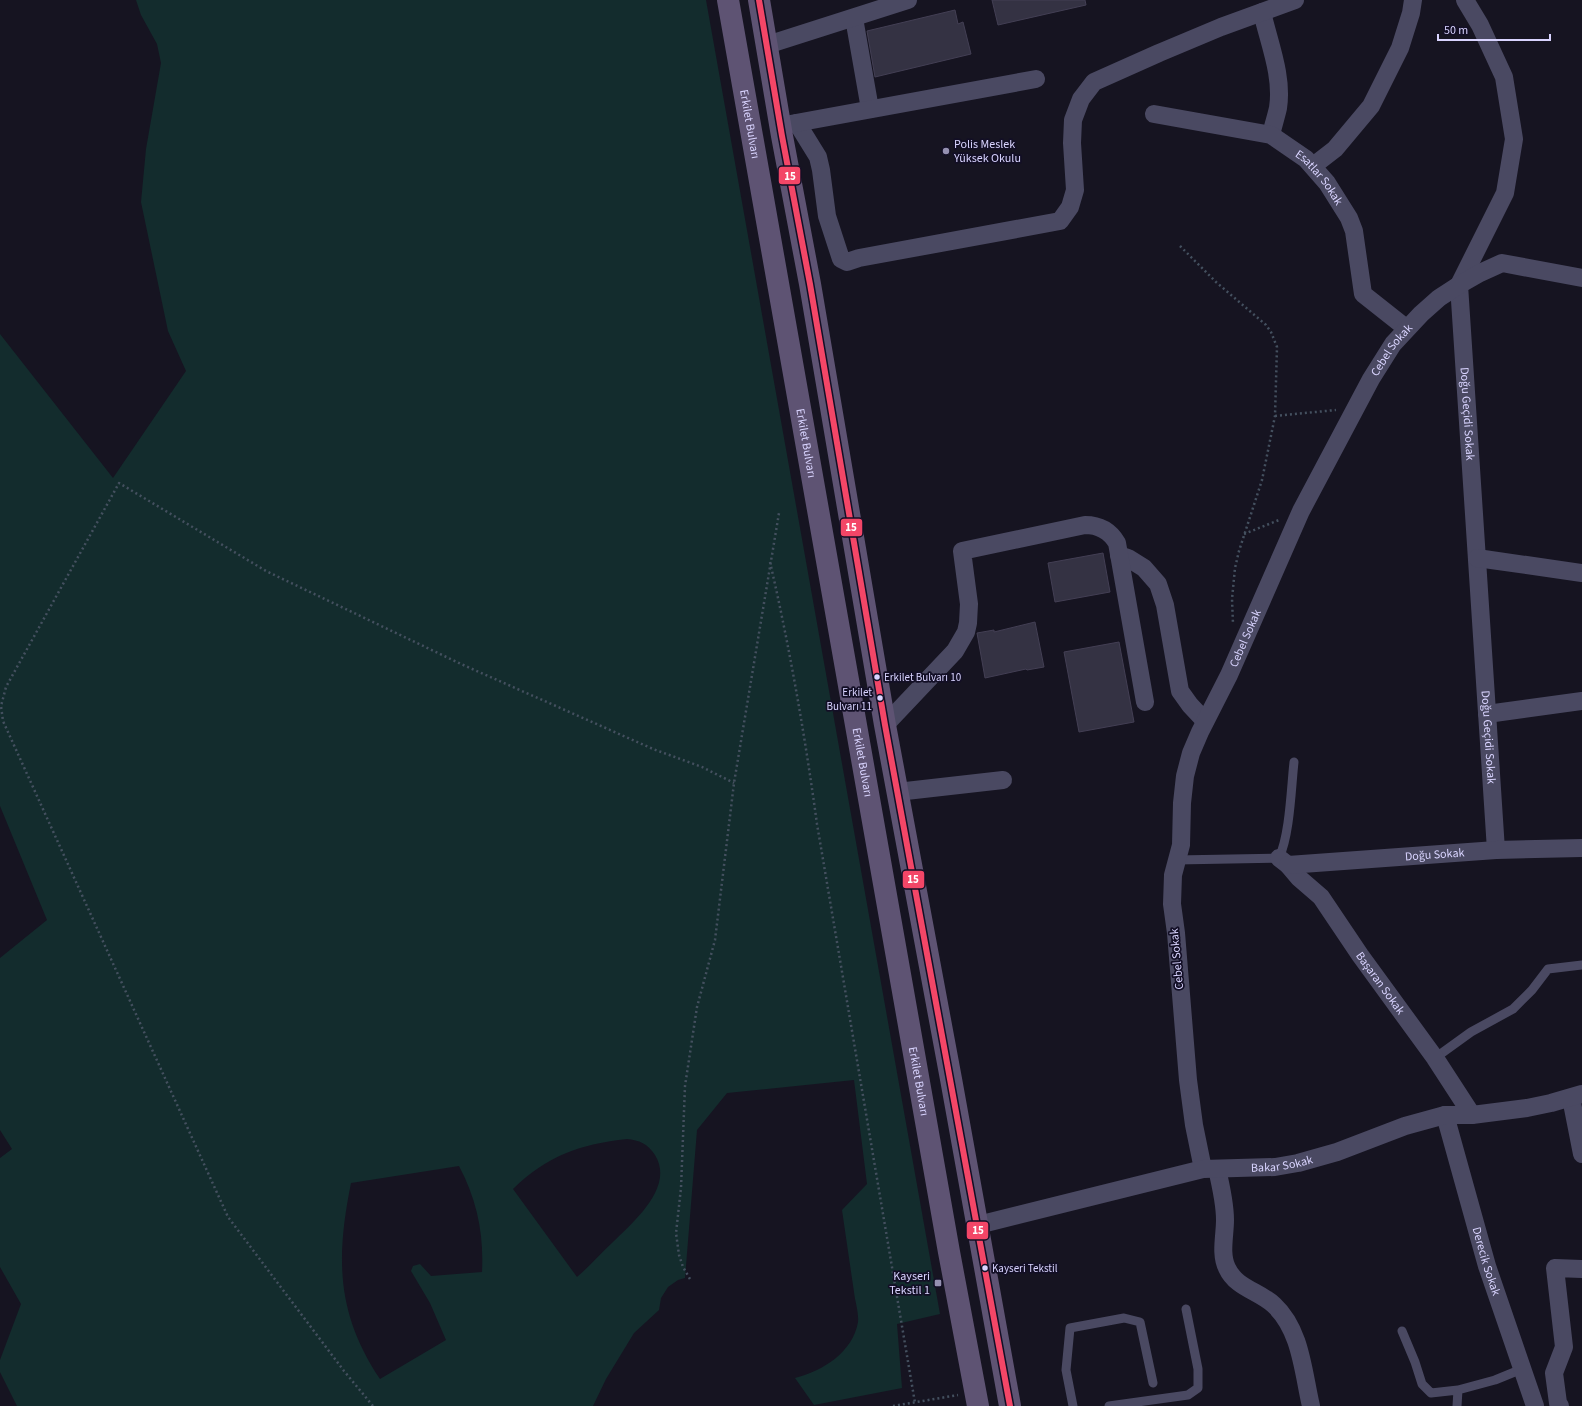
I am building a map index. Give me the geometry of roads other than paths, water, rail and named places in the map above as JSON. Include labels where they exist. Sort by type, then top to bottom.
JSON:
[{"type":"main road","name":"Erkilet Bulvarı","points":[[728,0],[949,1252],[977,1399]]},
{"type":"main road","points":[[759,0],[767,45],[789,124],[810,284],[885,725],[978,1225],[1010,1406]]},
{"type":"main road","points":[[977,1399],[1006,1384]]},
{"type":"street","points":[[767,45],[859,11],[908,0]]},
{"type":"street","points":[[789,124],[818,157],[827,216],[841,259],[847,262],[859,258],[1060,221],[1070,207],[1076,190],[1072,143],[1073,120],[1081,99],[1094,82],[1159,52],[1221,27],[1295,0]]},
{"type":"street","points":[[1313,166],[1335,149],[1372,106],[1400,48],[1411,13],[1412,0]]},
{"type":"street","points":[[1459,284],[1505,193],[1514,139],[1504,77],[1480,25],[1465,0]]},
{"type":"street","points":[[859,11],[870,109]]},
{"type":"street","points":[[1262,12],[1277,71],[1278,82],[1278,108],[1271,135]]},
{"type":"street","points":[[789,124],[1036,78]]},
{"type":"street","name":"Esatlar Sokak","points":[[1154,114],[1271,135],[1306,159],[1334,192],[1349,218],[1354,231],[1363,294],[1406,328]]},
{"type":"street","name":"Cebel Sokak","points":[[1311,1406],[1296,1341],[1288,1322],[1274,1305],[1260,1294],[1239,1283],[1226,1268],[1223,1255],[1225,1237],[1224,1200],[1210,1169],[1194,1125],[1185,1054],[1176,933],[1172,904],[1173,875],[1181,845],[1182,803],[1185,776],[1191,753],[1205,721],[1229,675],[1301,511],[1381,361],[1406,328],[1439,298],[1459,284],[1502,263],[1582,278]]},
{"type":"street","name":"Doğu Geçidi Sokak","points":[[1459,284],[1496,850]]},
{"type":"street","points":[[885,725],[955,651],[966,632],[969,604],[962,551],[1091,525],[1102,528],[1113,537],[1117,543],[1145,702]]},
{"type":"street","points":[[1119,555],[1128,558],[1144,568],[1158,584],[1165,606],[1180,691],[1190,705],[1205,721]]},
{"type":"street","points":[[1477,558],[1582,573]]},
{"type":"street","points":[[1487,714],[1582,701]]},
{"type":"street","points":[[898,792],[1003,780]]},
{"type":"street","name":"Doğu Sokak","points":[[1284,862],[1496,850],[1582,848]]},
{"type":"street","name":"Başaran Sokak","points":[[1284,862],[1299,878],[1321,897],[1360,955],[1435,1058],[1472,1115]]},
{"type":"street","points":[[1576,1096],[1582,1154]]},
{"type":"street","name":"Bakar Sokak","points":[[978,1225],[1210,1169],[1275,1167],[1298,1163],[1337,1152],[1405,1126],[1445,1115],[1472,1115],[1527,1108],[1576,1096]]},
{"type":"street","name":"Derecik Sokak","points":[[1445,1115],[1487,1266],[1535,1406]]},
{"type":"street","points":[[1560,1406],[1558,1403],[1554,1373],[1564,1347],[1555,1268],[1582,1270]]},
{"type":"lane","points":[[1176,860],[1284,862],[1283,850],[1294,762]]},
{"type":"lane","points":[[1435,1058],[1471,1032],[1513,1009],[1532,990],[1548,970],[1582,965]]},
{"type":"lane","points":[[1109,1406],[1188,1395],[1198,1388],[1198,1369],[1186,1310]]},
{"type":"lane","points":[[1073,1406],[1066,1370],[1070,1328],[1124,1318],[1140,1322],[1153,1383]]},
{"type":"lane","points":[[1402,1331],[1415,1362],[1422,1384],[1431,1392],[1458,1390],[1495,1380],[1522,1369]]},
{"type":"lane","points":[[1457,1406],[1458,1390]]},
{"type":"place","name":"Polis Meslek Yüksek Okulu","points":[[946,151]]},
{"type":"place","name":"Erkilet Bulvarı 10","points":[[877,677]]},
{"type":"place","name":"Erkilet Bulvarı 11","points":[[880,698]]},
{"type":"place","name":"Kayseri Tekstil","points":[[985,1268]]},
{"type":"place","name":"Kayseri Tekstil 1","points":[[938,1283]]}]
